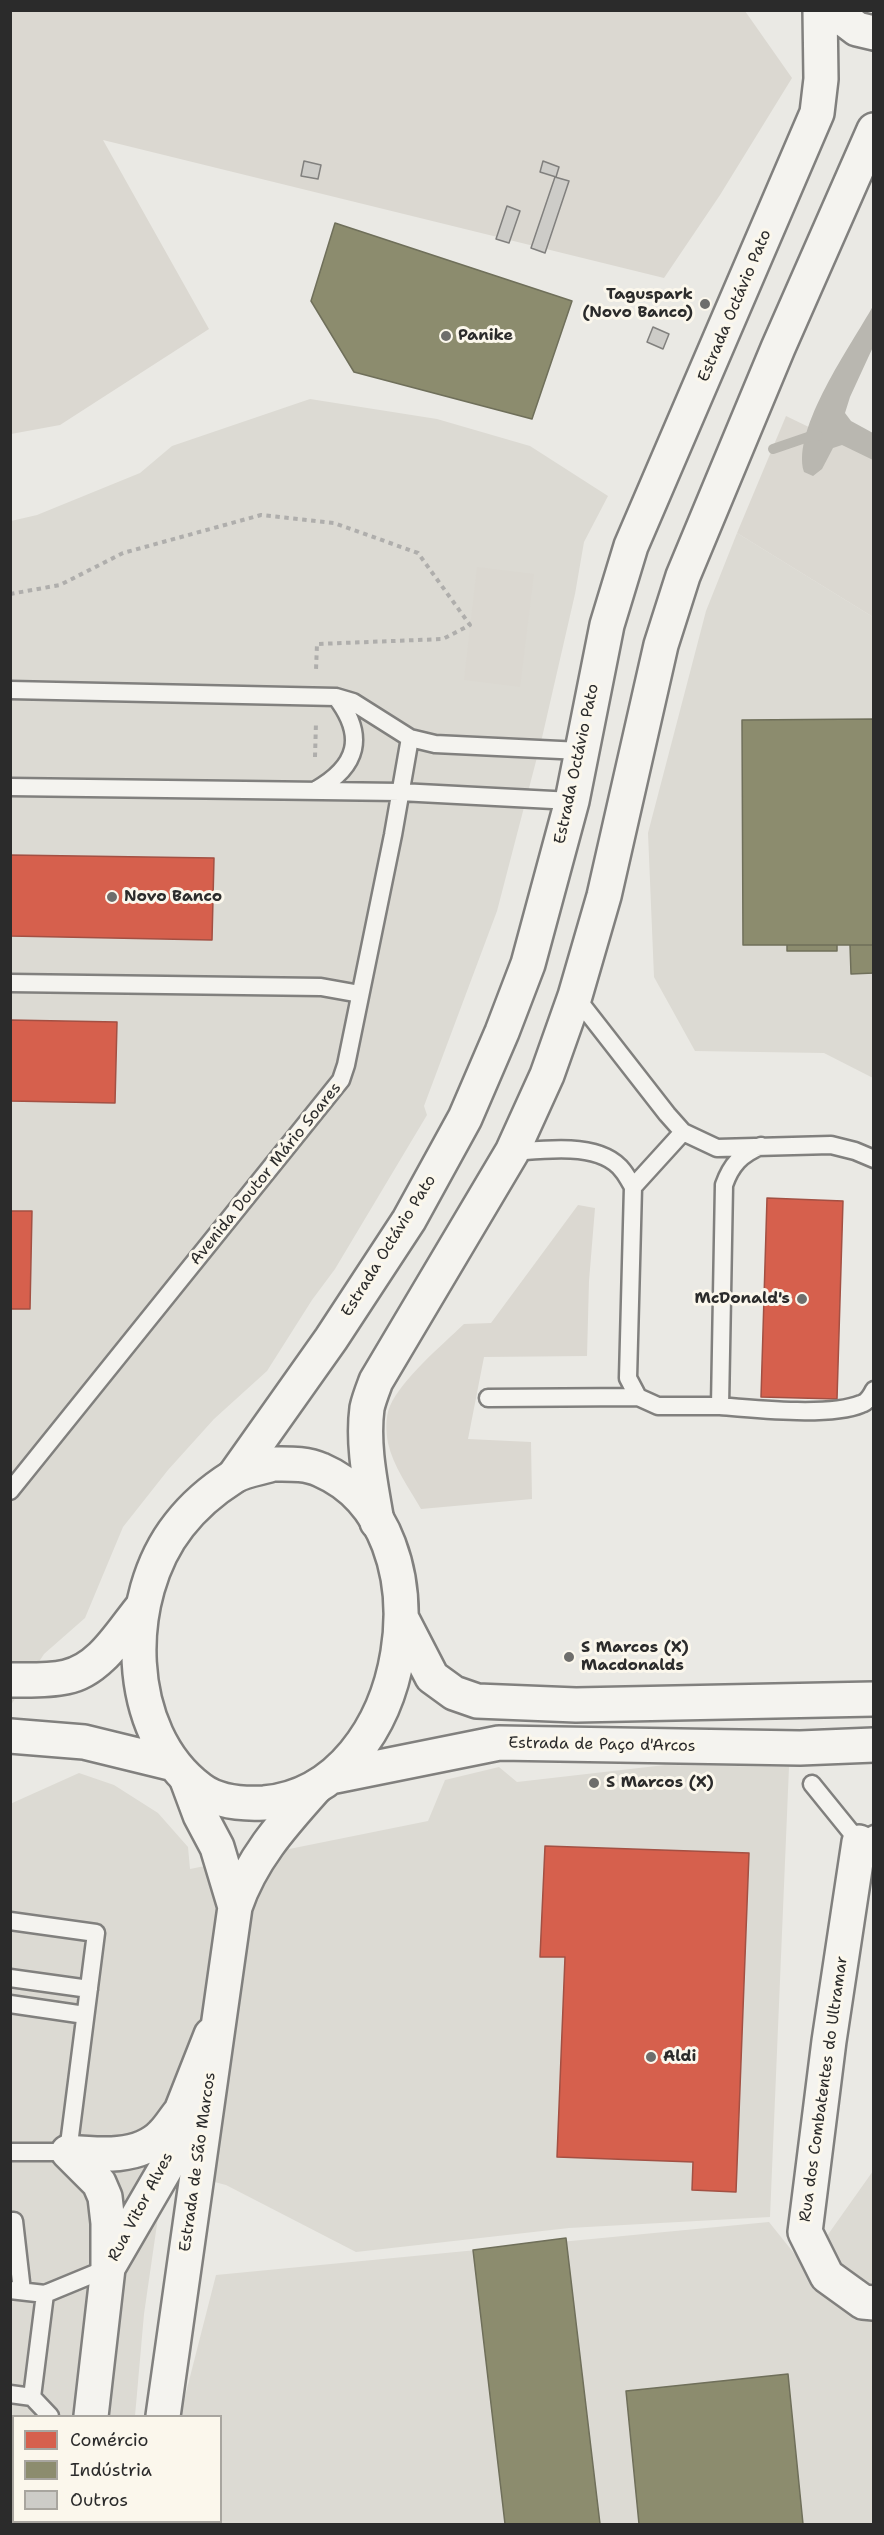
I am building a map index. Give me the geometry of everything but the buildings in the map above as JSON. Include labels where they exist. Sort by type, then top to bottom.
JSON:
[{"type":"street","name":"Estrada Octávio Pato","points":[[234,1476],[331,1339],[410,1220],[465,1118],[502,1032],[528,964],[572,801],[607,625],[631,546],[817,113],[821,79],[820,10]]},
{"type":"street","points":[[832,10],[857,29],[873,33]]},
{"type":"street","points":[[377,1522],[367,1459],[366,1433],[368,1407],[376,1381],[512,1152],[547,1075],[575,996],[604,896],[662,645],[683,576],[778,348],[873,130]]},
{"type":"street","points":[[325,1781],[282,1801],[256,1803],[228,1801],[205,1793],[180,1772],[154,1731],[142,1696],[139,1654],[143,1606],[155,1567],[178,1526],[201,1503],[234,1476],[273,1464],[298,1464],[321,1470],[347,1486],[377,1522]]},
{"type":"street","name":"Estrada de São Marcos","points":[[163,2415],[235,1907],[241,1889],[257,1859],[277,1829],[362,1745],[388,1695],[398,1657],[401,1617],[399,1581],[389,1546],[377,1522]]},
{"type":"street","points":[[10,1680],[47,1680],[68,1677],[85,1670],[101,1657],[143,1606]]},
{"type":"street","points":[[401,1617],[432,1677],[454,1693],[477,1701],[576,1705],[873,1699]]},
{"type":"street","points":[[10,1736],[84,1742],[180,1772]]},
{"type":"street","name":"Estrada de Paço d'Arcos","points":[[325,1781],[499,1743],[800,1748],[873,1745]]},
{"type":"street","name":"Estrada de São Marcos","points":[[180,1772],[217,1847],[235,1907]]},
{"type":"street","name":"Rua dos Combatentes do Ultramar","points":[[866,1838],[829,2041],[805,2232],[827,2276],[863,2302],[873,2303]]},
{"type":"street","name":"Rua Vitor Alves","points":[[108,2268],[167,2166],[173,2150],[181,2111],[218,2017]]},
{"type":"street","name":"Rua Vitor Alves","points":[[68,2152],[106,2155],[148,2145],[162,2136],[181,2111]]},
{"type":"street","name":"Rua Vitor Alves","points":[[68,2152],[99,2183],[105,2197],[108,2223],[108,2268],[91,2415]]},
{"type":"lane","points":[[10,690],[316,694],[353,702],[410,738],[435,744],[582,751]]},
{"type":"lane","points":[[315,791],[335,779],[346,767],[353,750],[354,726],[348,712],[336,697]]},
{"type":"lane","name":"Avenida Doutor Mário Soares","points":[[10,1491],[333,1093],[341,1080],[346,1065],[410,738]]},
{"type":"lane","points":[[10,787],[400,792],[572,801]]},
{"type":"lane","points":[[10,983],[321,987],[360,994]]},
{"type":"lane","points":[[575,996],[683,1132],[717,1148],[831,1145],[855,1150],[873,1159]]},
{"type":"lane","points":[[633,1187],[683,1132]]},
{"type":"lane","points":[[720,1406],[724,1185],[728,1172],[736,1161],[746,1152],[761,1146]]},
{"type":"lane","points":[[512,1152],[567,1148],[606,1156],[623,1170],[633,1187],[628,1378],[638,1397]]},
{"type":"lane","points":[[488,1398],[638,1397],[658,1406],[828,1410],[861,1404],[868,1399],[873,1390]]},
{"type":"lane","points":[[812,1784],[866,1838]]},
{"type":"lane","points":[[10,1921],[96,1933],[68,2152],[24,2154],[10,2152]]},
{"type":"lane","points":[[10,1978],[89,1989]]},
{"type":"lane","points":[[10,2004],[85,2015]]},
{"type":"lane","points":[[10,2221],[14,2221],[16,2290],[45,2294],[108,2268]]},
{"type":"lane","points":[[32,2397],[45,2294]]},
{"type":"lane","points":[[10,2394],[32,2397],[49,2415]]},
{"type":"path","points":[[10,594],[60,585],[123,553],[261,515],[334,523],[418,553],[470,625],[443,639],[317,644],[315,791]]},
{"type":"shaded area","points":[[11,11],[745,11],[792,78],[720,195],[664,278],[103,140],[209,329],[60,425],[11,434]]},
{"type":"shaded area","points":[[873,306],[873,347],[845,413],[851,421],[873,433],[873,460],[842,445],[833,448],[822,469],[813,476],[804,472],[802,454],[806,433],[826,387]]},
{"type":"shaded area","points":[[310,399],[437,419],[530,446],[608,496],[584,542],[575,594],[541,742],[497,911],[424,1106],[427,1115],[335,1269],[312,1300],[267,1371],[214,1419],[168,1470],[123,1527],[85,1618],[44,1654],[11,1705],[11,521],[37,515],[140,473],[172,446]]},
{"type":"shaded area","points":[[786,416],[873,458],[873,617],[737,533]]},
{"type":"shaded area","points":[[737,533],[873,617],[873,1078],[824,1053],[695,1051],[654,977],[648,833],[706,611]]},
{"type":"shaded area","points":[[477,567],[534,574],[520,687],[464,680]]},
{"type":"shaded area","points":[[578,1205],[595,1208],[589,1281],[587,1356],[484,1357],[468,1439],[531,1442],[532,1499],[421,1509],[390,1452],[386,1424],[390,1406],[413,1374],[464,1324],[491,1323]]},
{"type":"shaded area","points":[[665,1765],[789,1767],[770,2217],[569,2228],[356,2252],[226,2185],[165,2169],[144,2314],[135,2415],[12,2415],[12,2523],[126,2523],[11,2524],[10,1804],[79,1773],[114,1785],[158,1813],[188,1847],[190,1869],[428,1821],[445,1780],[499,1767],[517,1782]]},
{"type":"shaded area","points":[[873,2171],[873,2524],[153,2524],[222,2523],[222,2415],[180,2415],[216,2275],[769,2222],[805,2267]]},
{"type":"waterway","points":[[773,449],[811,436],[818,436]]},
{"type":"place","name":"Taguspark (Novo Banco)","points":[[705,304]]},
{"type":"place","name":"Panike","points":[[446,336]]},
{"type":"place","name":"Novo Banco","points":[[112,897]]},
{"type":"place","name":"McDonald's","points":[[802,1299]]},
{"type":"place","name":"S Marcos (X) Macdonalds","points":[[569,1657]]},
{"type":"place","name":"S Marcos (X)","points":[[594,1783]]},
{"type":"place","name":"Aldi","points":[[651,2057]]}]
